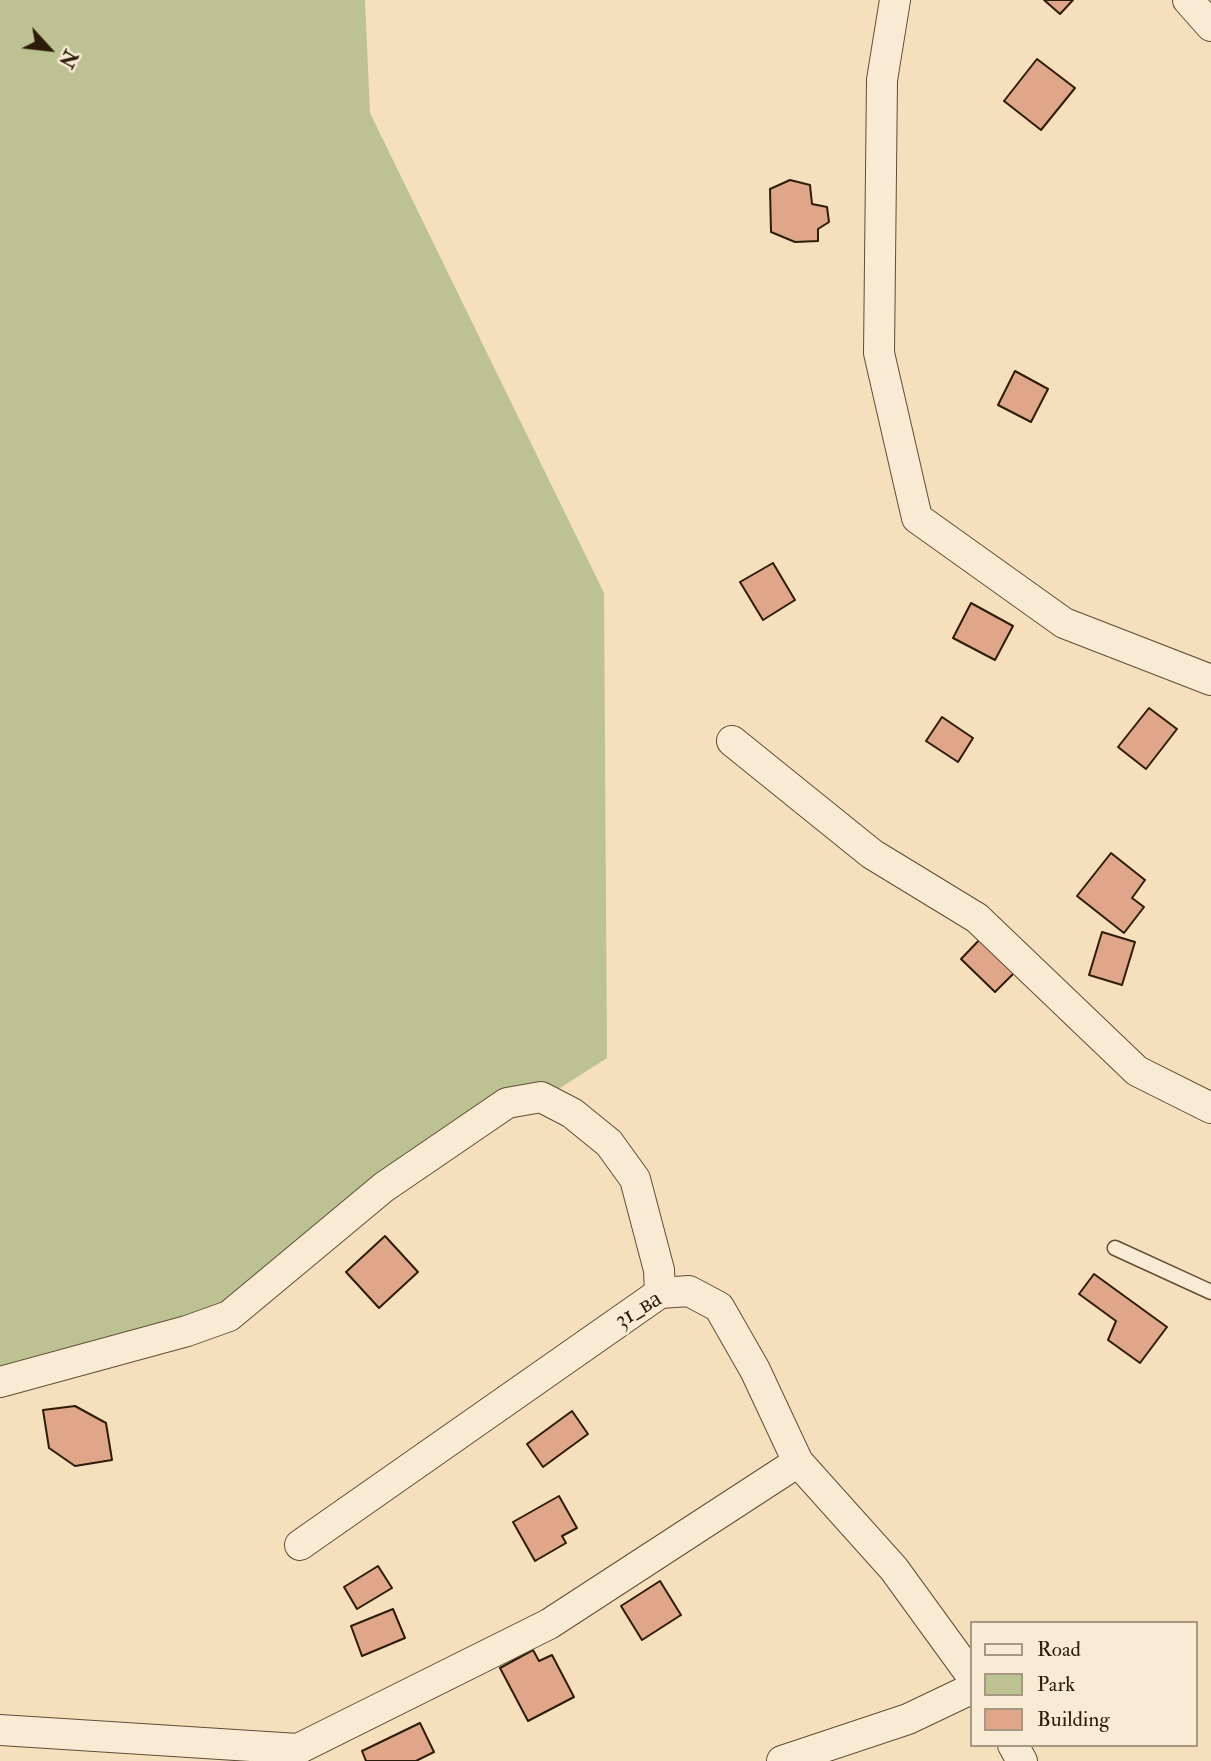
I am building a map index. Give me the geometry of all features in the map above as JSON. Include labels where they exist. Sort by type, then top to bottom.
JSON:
[{"type":"street","points":[[895,0],[882,80],[879,353],[917,518],[1064,623],[1211,680]]},
{"type":"street","points":[[1188,0],[1211,26]]},
{"type":"street","points":[[732,741],[872,854],[977,918],[1137,1071],[1211,1108]]},
{"type":"street","points":[[0,1382],[187,1331],[229,1315],[384,1187],[507,1103],[541,1097],[572,1113],[609,1143],[635,1179],[659,1270],[660,1293]]},
{"type":"street","name":"31_ва","points":[[300,1545],[660,1293],[689,1292],[719,1307],[755,1370],[798,1462],[894,1569],[970,1674]]},
{"type":"street","points":[[0,1730],[298,1749],[549,1624],[798,1462]]},
{"type":"street","points":[[782,1761],[908,1719],[970,1689]]},
{"type":"lane","points":[[1115,1248],[1211,1292]]},
{"type":"green space","points":[[0,0],[365,0],[370,113],[604,593],[607,1058],[174,1335],[0,1385]]},
{"type":"building","points":[[1044,0],[1073,0],[1060,14]]},
{"type":"building","points":[[1037,59],[1075,88],[1041,130],[1004,101]]},
{"type":"building","points":[[790,180],[810,185],[812,204],[827,207],[829,222],[818,229],[818,241],[795,242],[771,232],[770,189]]},
{"type":"building","points":[[1015,371],[1048,389],[1031,422],[998,405]]},
{"type":"building","points":[[773,563],[795,600],[763,620],[740,582]]},
{"type":"building","points":[[971,603],[1013,626],[995,660],[953,638]]},
{"type":"building","points":[[1149,708],[1177,729],[1146,769],[1118,747]]},
{"type":"building","points":[[942,717],[973,738],[958,762],[926,741]]},
{"type":"building","points":[[1111,853],[1145,880],[1132,898],[1144,907],[1124,933],[1077,896]]},
{"type":"building","points":[[1102,932],[1135,942],[1122,985],[1089,975]]},
{"type":"building","points":[[983,936],[1017,970],[995,992],[961,959]]},
{"type":"building","points":[[385,1236],[418,1272],[379,1308],[346,1272]]},
{"type":"building","points":[[1094,1274],[1167,1327],[1140,1363],[1108,1340],[1116,1321],[1079,1294]]},
{"type":"building","points":[[75,1406],[106,1423],[112,1460],[75,1466],[49,1448],[43,1410]]},
{"type":"building","points":[[572,1411],[588,1434],[543,1467],[527,1444]]},
{"type":"building","points":[[559,1496],[577,1528],[562,1536],[566,1543],[535,1561],[513,1522]]},
{"type":"building","points":[[378,1566],[392,1588],[357,1609],[344,1587]]},
{"type":"building","points":[[660,1581],[681,1615],[642,1640],[621,1606]]},
{"type":"building","points":[[393,1609],[405,1638],[362,1656],[351,1626]]},
{"type":"building","points":[[533,1650],[539,1661],[552,1655],[574,1697],[528,1721],[500,1668]]},
{"type":"building","points":[[420,1723],[434,1752],[416,1761],[366,1761],[362,1751]]}]
